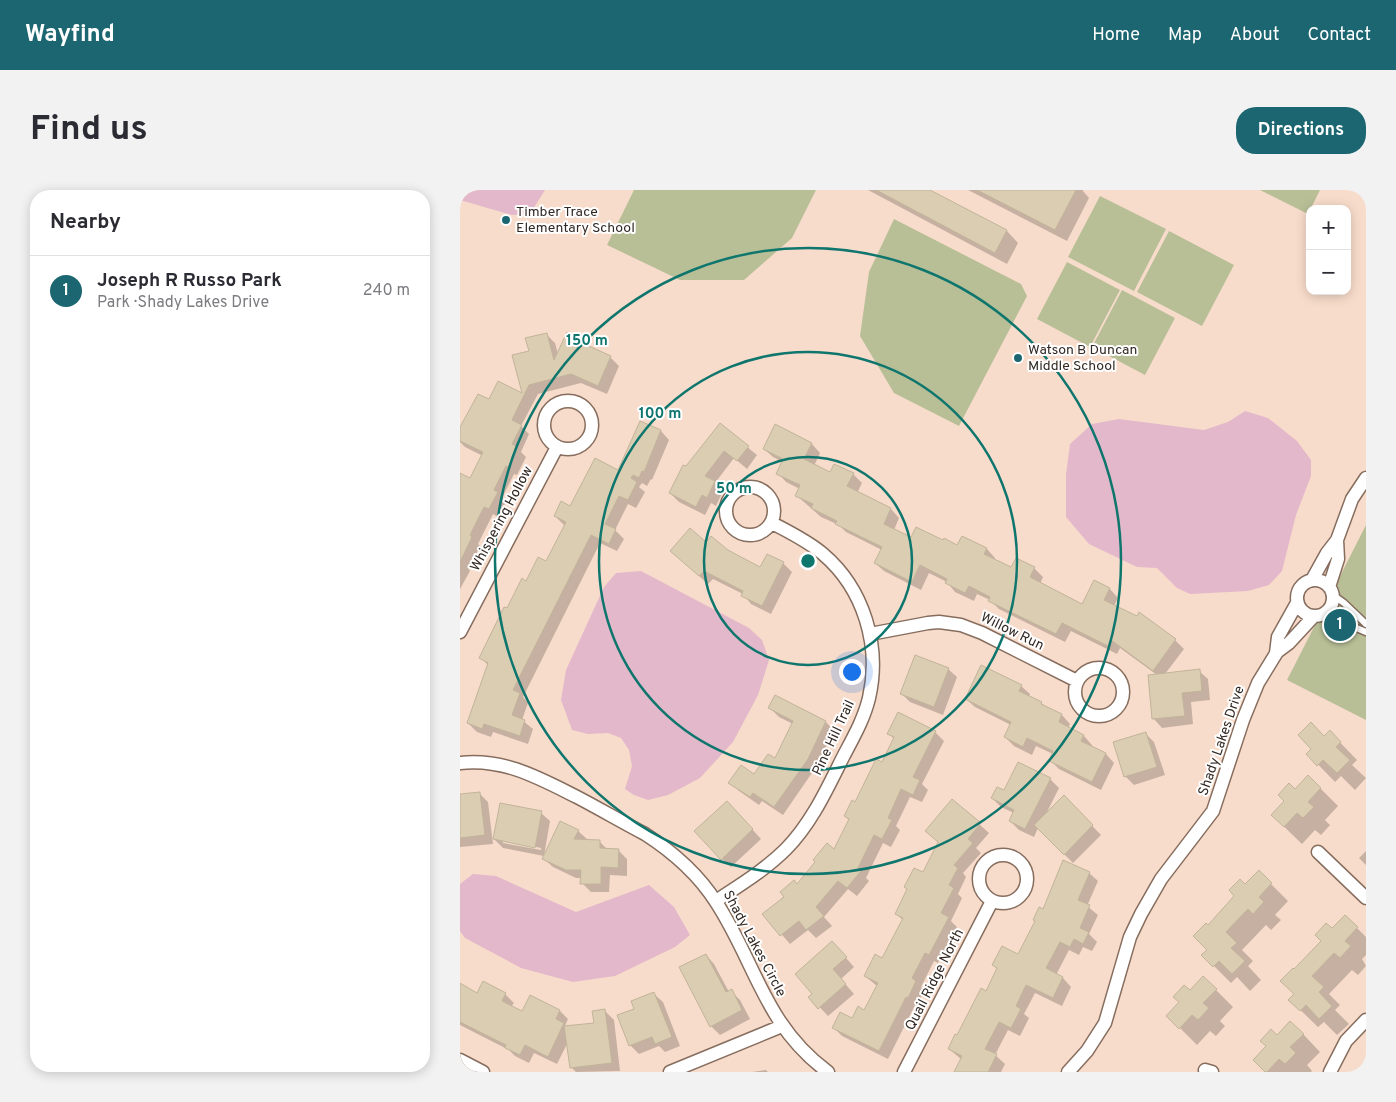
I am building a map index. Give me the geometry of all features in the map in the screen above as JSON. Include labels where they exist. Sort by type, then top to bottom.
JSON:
[{"type":"street","name":"Whispering Hollow","points":[[460,632],[557,446]]},
{"type":"street","points":[[1312,580],[1326,553],[1337,540],[1352,499],[1366,478]]},
{"type":"street","name":"Pine Hill Trail","points":[[716,901],[764,868],[786,849],[816,809],[862,719],[869,699],[873,670],[870,634],[857,596],[838,570],[823,554],[772,523]]},
{"type":"street","points":[[1331,591],[1322,581],[1307,581],[1299,588],[1297,603],[1304,612],[1318,615],[1331,606],[1331,591],[1338,560],[1337,540]]},
{"type":"street","name":"Shady Lakes Drive","points":[[1276,653],[1278,637],[1297,603]]},
{"type":"street","name":"Shady Lakes Drive","points":[[1068,1072],[1087,1051],[1105,1023],[1130,937],[1141,914],[1161,879],[1213,811],[1243,720],[1258,683],[1276,653],[1318,615]]},
{"type":"street","name":"Willow Run","points":[[870,634],[928,623],[961,625],[982,633],[1077,681]]},
{"type":"street","name":"Shady Lakes Circle","points":[[460,763],[491,763],[512,767],[532,774],[662,844],[685,863],[716,901],[769,1005],[782,1026]]},
{"type":"street","points":[[1318,852],[1366,898]]},
{"type":"street","name":"Quail Ridge North","points":[[904,1072],[992,901]]},
{"type":"street","points":[[1330,1072],[1346,1041],[1366,1020]]},
{"type":"street","points":[[670,1072],[782,1026],[797,1045],[828,1072]]},
{"type":"street","points":[[460,1060],[483,1072]]},
{"type":"lane","points":[[1331,591],[1366,624]]},
{"type":"lane","points":[[1318,615],[1366,632]]},
{"type":"green space","points":[[634,190],[816,190],[792,238],[744,280],[680,280],[607,245]]},
{"type":"green space","points":[[1260,190],[1320,190],[1312,205],[1306,205],[1306,213]]},
{"type":"green space","points":[[1100,196],[1166,229],[1134,291],[1068,257]]},
{"type":"green space","points":[[894,219],[1021,284],[1027,296],[959,426],[894,393],[860,336],[869,272]]},
{"type":"green space","points":[[1169,231],[1234,265],[1202,326],[1137,292]]},
{"type":"green space","points":[[1067,262],[1120,290],[1090,347],[1037,319]]},
{"type":"green space","points":[[1122,290],[1175,318],[1145,375],[1092,347]]},
{"type":"green space","points":[[1366,525],[1366,720],[1287,680]]},
{"type":"shaded area","points":[[460,190],[545,190],[530,214],[512,215],[460,200]]},
{"type":"shaded area","points":[[1245,411],[1268,418],[1297,441],[1311,460],[1311,476],[1296,515],[1282,571],[1269,585],[1248,591],[1190,594],[1177,588],[1157,568],[1137,567],[1089,544],[1066,517],[1066,475],[1070,444],[1092,424],[1119,419],[1204,430],[1228,422]]},
{"type":"shaded area","points":[[641,571],[749,628],[762,640],[769,660],[758,695],[733,742],[700,778],[668,795],[648,800],[634,795],[625,789],[632,766],[629,750],[621,738],[608,733],[588,734],[572,730],[561,700],[566,670],[604,587],[616,573]]},
{"type":"shaded area","points":[[473,874],[496,876],[576,912],[649,885],[674,907],[690,935],[675,947],[615,976],[573,982],[521,968],[465,938],[460,931],[460,884]]},
{"type":"building","points":[[876,190],[930,190],[1007,230],[995,253]]},
{"type":"building","points":[[977,190],[1076,190],[1055,230]]},
{"type":"building","points":[[567,332],[582,338],[580,342],[611,356],[598,386],[571,374],[529,385],[512,420],[522,425],[512,444],[518,447],[494,490],[498,492],[489,509],[484,507],[470,535],[472,537],[460,562],[460,473],[470,478],[483,452],[460,441],[460,427],[478,394],[489,399],[498,381],[522,393],[512,355],[529,351],[525,338],[547,333],[554,360]]},
{"type":"building","points":[[640,421],[661,430],[644,472],[642,471],[639,478],[633,475],[631,478],[637,482],[628,500],[619,496],[605,524],[616,529],[609,544],[591,535],[513,690],[520,693],[512,715],[525,720],[520,736],[484,724],[482,729],[467,723],[488,663],[479,658],[504,607],[507,608],[522,578],[526,581],[538,557],[546,561],[566,522],[554,516],[561,501],[570,506],[595,458],[618,470]]},
{"type":"building","points":[[720,423],[749,446],[737,461],[724,451],[705,476],[715,481],[707,498],[702,495],[696,507],[669,493],[683,465],[686,466]]},
{"type":"building","points":[[775,424],[812,443],[804,459],[830,472],[834,464],[854,473],[847,486],[891,508],[884,524],[911,537],[916,527],[957,545],[962,536],[987,548],[984,554],[1011,567],[1016,558],[1035,567],[1030,577],[1082,604],[1094,580],[1110,588],[1104,600],[1137,616],[1139,612],[1176,639],[1153,671],[1111,640],[1108,646],[1062,623],[1056,634],[988,601],[990,597],[969,586],[965,593],[945,583],[947,579],[920,565],[912,582],[874,563],[882,547],[835,524],[837,521],[811,508],[813,504],[795,496],[800,485],[776,474],[783,459],[763,449]]},
{"type":"building","points":[[690,528],[706,542],[711,536],[728,550],[760,567],[767,554],[784,562],[762,606],[741,596],[743,591],[704,571],[699,576],[670,551]]},
{"type":"building","points":[[915,655],[949,668],[934,707],[900,694]]},
{"type":"building","points":[[981,665],[1022,685],[1019,691],[1062,714],[1059,722],[1084,735],[1081,741],[1106,753],[1092,782],[1049,761],[1053,751],[1027,738],[1023,747],[1004,737],[1011,722],[965,699]]},
{"type":"building","points":[[1200,669],[1202,691],[1182,693],[1185,716],[1152,719],[1148,675]]},
{"type":"building","points":[[775,695],[826,721],[808,759],[774,807],[753,793],[750,797],[728,783],[741,765],[754,774],[768,754],[775,758],[793,721],[768,708]]},
{"type":"building","points":[[898,712],[936,731],[913,777],[920,780],[913,795],[901,789],[888,818],[892,820],[882,839],[874,835],[858,868],[861,871],[847,888],[838,881],[816,907],[824,916],[806,930],[799,921],[780,936],[762,914],[784,897],[780,892],[794,880],[797,884],[815,862],[813,860],[827,843],[834,849],[849,819],[844,816],[852,800],[855,802],[876,759],[882,762],[894,737],[887,734]]},
{"type":"building","points":[[1311,722],[1324,736],[1330,730],[1341,742],[1336,747],[1350,760],[1337,773],[1323,760],[1317,766],[1306,754],[1311,749],[1298,735]]},
{"type":"building","points":[[1146,732],[1157,767],[1124,777],[1113,742]]},
{"type":"building","points":[[1018,762],[1051,778],[1025,829],[1009,821],[1014,810],[991,798],[997,787],[1004,790]]},
{"type":"building","points":[[1308,775],[1321,788],[1308,802],[1314,807],[1303,818],[1297,813],[1284,827],[1271,815],[1284,801],[1278,795],[1289,783],[1295,789]]},
{"type":"building","points":[[480,792],[485,835],[460,838],[460,794]]},
{"type":"building","points":[[1064,795],[1093,825],[1064,855],[1034,825]]},
{"type":"building","points":[[952,799],[981,823],[968,839],[973,843],[954,865],[958,868],[949,885],[954,888],[941,913],[949,917],[929,955],[925,953],[912,978],[916,981],[879,1051],[832,1028],[840,1012],[852,1018],[858,1006],[864,1010],[878,983],[864,976],[875,954],[882,958],[903,918],[895,914],[907,889],[904,887],[914,868],[923,872],[938,842],[925,831]]},
{"type":"building","points":[[727,801],[753,829],[721,860],[694,831]]},
{"type":"building","points":[[500,803],[542,811],[535,848],[493,839]]},
{"type":"building","points":[[560,821],[579,830],[574,839],[600,840],[600,848],[619,849],[618,868],[601,867],[601,884],[580,884],[581,870],[566,870],[542,859]]},
{"type":"building","points":[[1063,860],[1090,872],[1078,900],[1090,905],[1080,928],[1089,932],[1083,944],[1074,939],[1070,947],[1060,942],[1046,968],[1063,977],[1053,998],[1026,985],[1016,1006],[1021,1009],[1011,1028],[999,1022],[985,1049],[997,1054],[988,1072],[954,1072],[962,1056],[948,1049],[955,1034],[957,1035],[981,988],[986,991],[997,968],[992,965],[1002,946],[1018,954],[1035,921],[1033,920],[1039,907],[1043,909]]},
{"type":"building","points":[[1259,870],[1272,883],[1259,897],[1264,902],[1253,914],[1248,909],[1226,932],[1237,943],[1231,948],[1245,961],[1232,974],[1219,961],[1213,967],[1201,955],[1207,950],[1193,936],[1206,923],[1208,925],[1234,896],[1229,890],[1240,879],[1245,884]]},
{"type":"building","points":[[1345,915],[1358,927],[1345,941],[1351,946],[1340,958],[1334,953],[1312,976],[1324,987],[1319,992],[1332,1006],[1319,1019],[1306,1005],[1300,1011],[1288,1000],[1294,994],[1280,981],[1321,941],[1315,935],[1326,923],[1332,928]]},
{"type":"building","points":[[832,941],[847,957],[833,969],[846,984],[818,1009],[808,997],[812,994],[795,974]]},
{"type":"building","points":[[706,954],[726,992],[732,989],[742,1010],[710,1027],[679,967]]},
{"type":"building","points":[[1203,976],[1217,989],[1203,1003],[1209,1008],[1198,1020],[1192,1015],[1179,1029],[1166,1016],[1179,1002],[1173,997],[1184,985],[1190,990]]},
{"type":"building","points":[[483,981],[506,993],[502,1001],[522,1011],[530,995],[560,1010],[556,1019],[564,1023],[548,1057],[525,1045],[520,1055],[505,1048],[506,1045],[460,1022],[460,983],[477,993]]},
{"type":"building","points":[[654,992],[672,1037],[655,1044],[652,1037],[629,1046],[617,1015],[634,1009],[631,1001]]},
{"type":"building","points":[[605,1009],[612,1063],[570,1068],[564,1026],[594,1023],[592,1011]]},
{"type":"building","points":[[1290,1021],[1304,1034],[1290,1047],[1296,1053],[1285,1064],[1279,1059],[1265,1072],[1253,1060],[1266,1046],[1260,1041],[1271,1029],[1277,1035]]},
{"type":"place","name":"Timber Trace Elementary School","points":[[506,220]]},
{"type":"place","name":"Watson B Duncan Middle School","points":[[1018,358]]},
{"type":"place","name":"Joseph R Russo Park","points":[[1340,625]]}]
